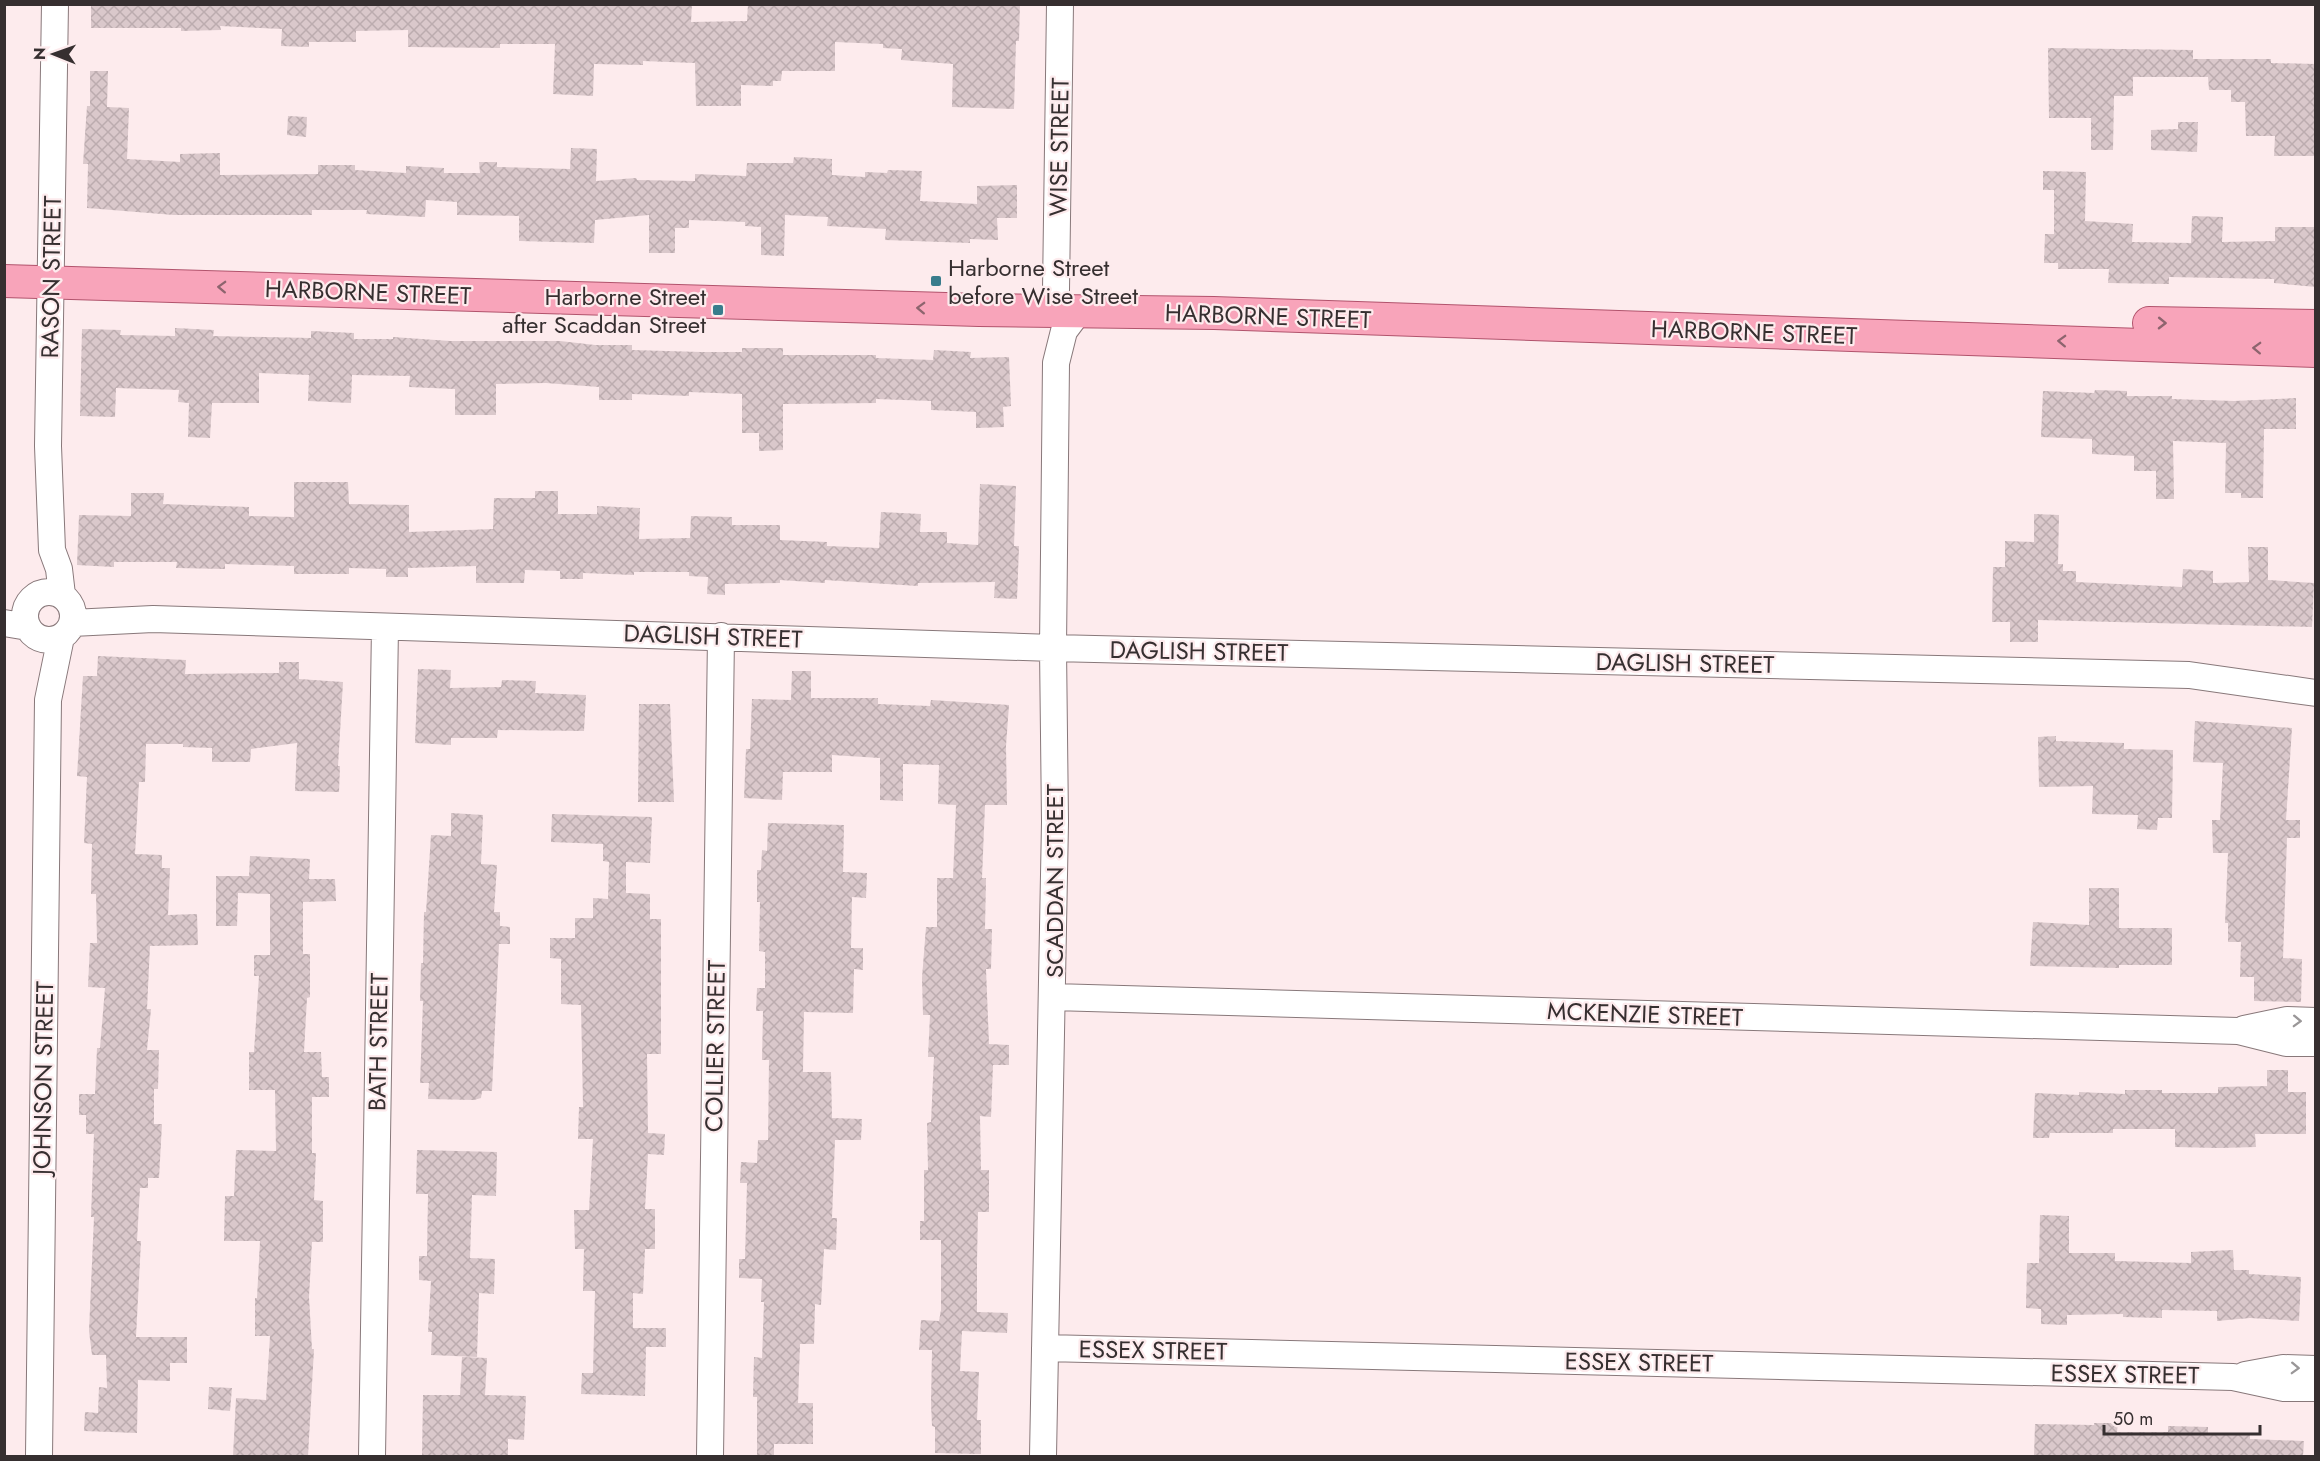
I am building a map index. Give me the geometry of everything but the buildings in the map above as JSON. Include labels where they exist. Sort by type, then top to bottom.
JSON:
[{"type":"main road","name":"HARBORNE STREET","points":[[4,261],[51,272],[1079,311],[1214,313],[2316,351]]},
{"type":"main road","name":"HARBORNE STREET","points":[[4,281],[51,272],[1056,290],[1728,313],[2316,326]]},
{"type":"street","name":"RASON STREET","points":[[45,615],[44,570],[52,550],[48,446],[55,4]]},
{"type":"street","name":"WISE STREET","points":[[1056,290],[1060,4]]},
{"type":"street","name":"SCADDAN STREET","points":[[1043,1456],[1053,997],[1056,363],[1064,331],[1079,311]]},
{"type":"street","name":"DAGLISH STREET","points":[[4,606],[45,615],[119,609],[153,619],[385,627],[1053,648],[2189,675],[2245,681],[2316,693]]},
{"type":"street","name":"JOHNSON STREET","points":[[39,1456],[48,700],[45,615]]},
{"type":"street","name":"BATH STREET","points":[[372,1456],[385,627]]},
{"type":"street","name":"COLLIER STREET","points":[[710,1456],[722,636]]},
{"type":"street","name":"DAGLISH STREET","points":[[2245,681],[2316,676]]},
{"type":"street","name":"MCKENZIE STREET","points":[[1053,997],[2238,1031],[2286,1043],[2316,1043]]},
{"type":"street","name":"MCKENZIE STREET","points":[[2238,1031],[2287,1020],[2316,1021]]},
{"type":"street","name":"ESSEX STREET","points":[[1045,1348],[2233,1377],[2283,1368],[2316,1369]]},
{"type":"street","name":"ESSEX STREET","points":[[2233,1377],[2284,1389],[2316,1388]]},
{"type":"place","name":"Harborne Street before Wise Street","points":[[936,281]]},
{"type":"place","name":"Harborne Street after Scaddan Street","points":[[718,310]]}]
